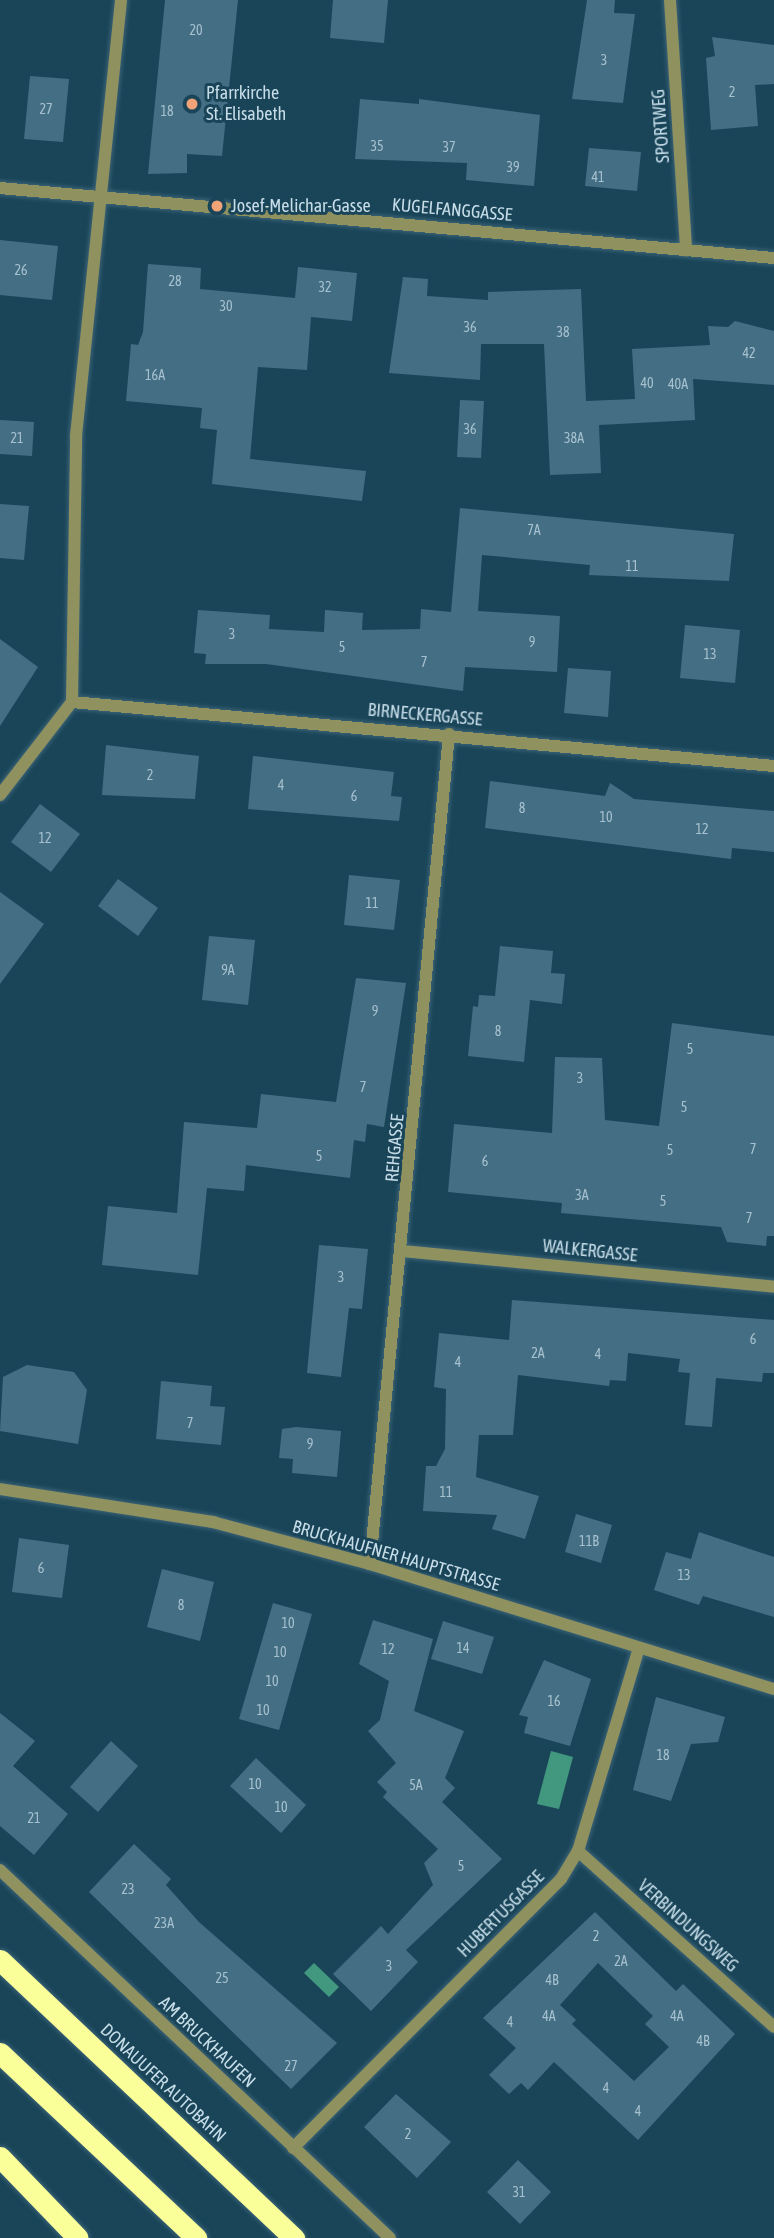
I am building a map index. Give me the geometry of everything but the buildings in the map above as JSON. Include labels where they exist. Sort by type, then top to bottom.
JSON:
[{"type":"highway","name":"DONAUUFER AUTOBAHN","points":[[0,1960],[294,2238]]},
{"type":"highway","points":[[0,2053],[196,2238]]},
{"type":"highway","points":[[0,2157],[78,2238]]},
{"type":"street","points":[[0,796],[72,702],[76,436],[121,0]]},
{"type":"street","name":"SPORTWEG","points":[[670,0],[686,250]]},
{"type":"street","name":"KUGELFANGGASSE","points":[[0,188],[774,258]]},
{"type":"street","name":"BIRNECKERGASSE","points":[[72,702],[449,734],[774,766]]},
{"type":"street","name":"REHGASSE","points":[[370,1564],[403,1251],[449,734]]},
{"type":"street","name":"WALKERGASSE","points":[[403,1251],[774,1287]]},
{"type":"street","name":"BRUCKHAUFNER HAUPTSTRASSE","points":[[0,1489],[213,1522],[370,1564],[774,1689]]},
{"type":"street","name":"HUBERTUSGASSE","points":[[293,2148],[561,1879],[578,1851],[639,1648]]},
{"type":"street","name":"VERBINDUNGSWEG","points":[[578,1851],[774,2026]]},
{"type":"street","name":"AM BRUCKHAUFEN","points":[[0,1870],[390,2238]]},
{"type":"shaded area","points":[[551,1751],[573,1757],[559,1809],[537,1804]]},
{"type":"shaded area","points":[[314,1963],[339,1987],[329,1997],[304,1973]]},
{"type":"place","name":"Pfarrkirche St. Elisabeth","points":[[192,104]]},
{"type":"place","name":"Josef-Melichar-Gasse","points":[[217,206]]}]
